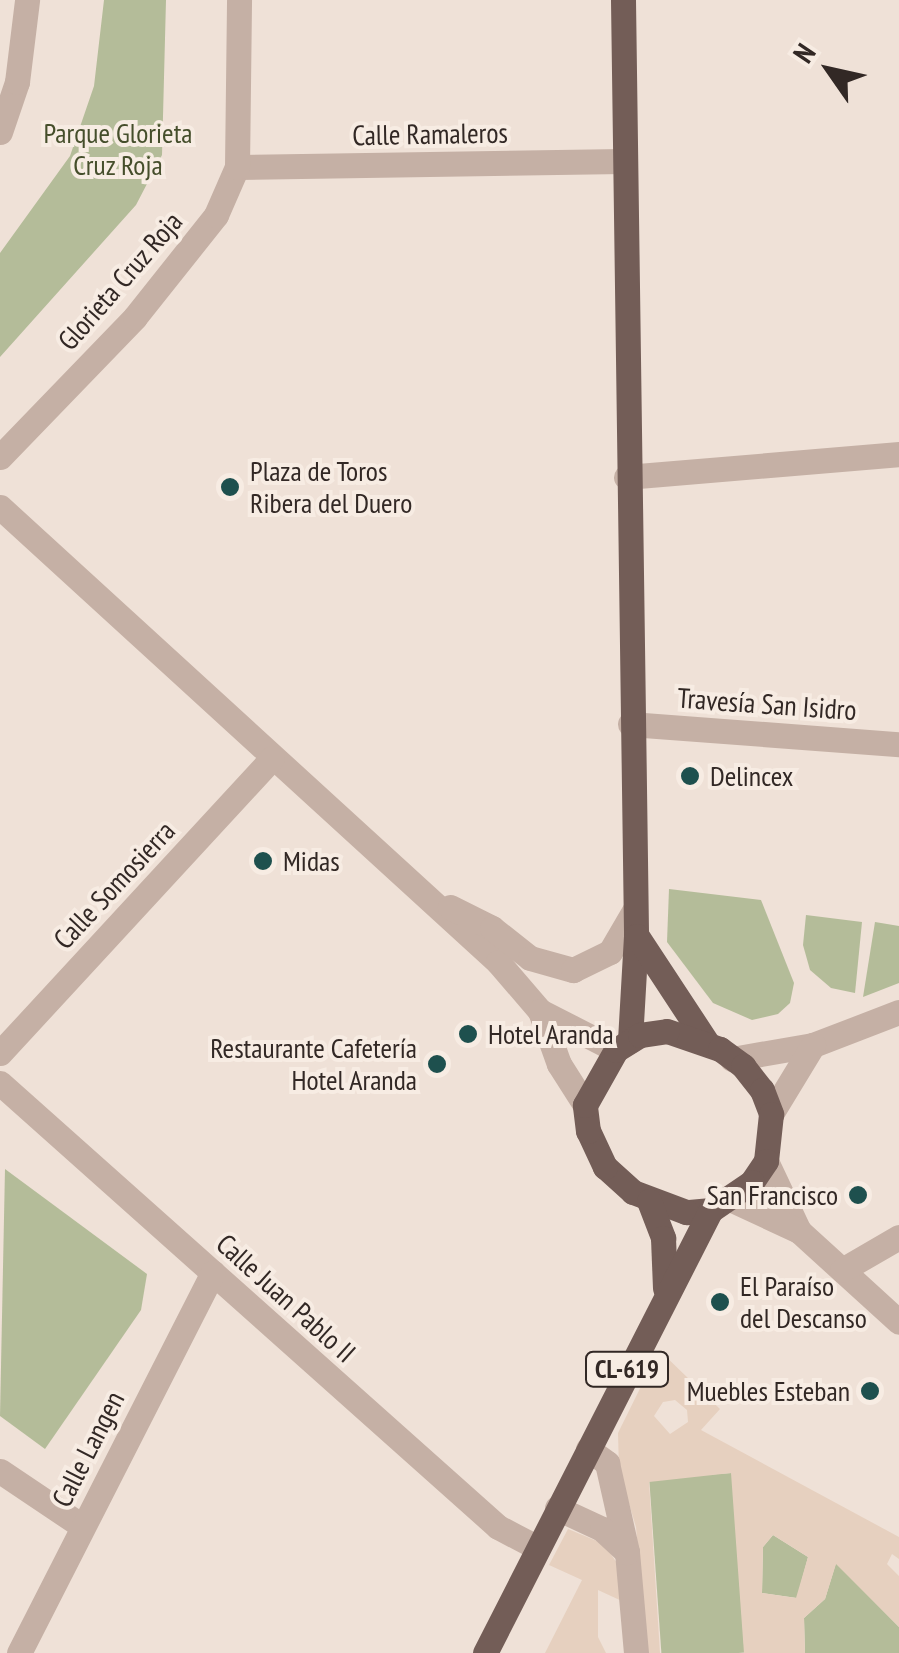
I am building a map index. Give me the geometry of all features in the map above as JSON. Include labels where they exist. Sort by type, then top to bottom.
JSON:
[{"type":"main road","points":[[623,0],[626,477],[635,923],[623,1046],[585,1105],[605,1167],[649,1200],[686,1212],[722,1205]]},
{"type":"main road","points":[[635,923],[708,1044]]},
{"type":"main road","points":[[623,1046],[666,1031],[708,1044],[732,1059],[762,1090],[771,1114],[766,1161],[722,1205],[666,1289]]},
{"type":"main road","points":[[649,1200],[663,1238],[666,1289]]},
{"type":"main road","name":"CL-619","points":[[485,1653],[666,1289]]},
{"type":"street","points":[[0,132],[17,82],[27,0]]},
{"type":"street","name":"Glorieta Cruz Roja","points":[[0,457],[186,258],[237,167],[239,0]]},
{"type":"street","name":"Calle Ramaleros","points":[[237,167],[623,161]]},
{"type":"street","points":[[626,477],[899,454]]},
{"type":"street","points":[[0,507],[429,897],[540,1011],[623,1046]]},
{"type":"street","name":"Travesía San Isidro","points":[[630,724],[899,744]]},
{"type":"street","name":"Calle Somosierra","points":[[0,1053],[272,758]]},
{"type":"street","points":[[429,897],[492,928],[530,958],[572,970],[610,952],[635,923]]},
{"type":"street","points":[[540,1011],[559,1064],[585,1105]]},
{"type":"street","points":[[732,1059],[813,1045],[899,1012]]},
{"type":"street","points":[[771,1114],[813,1045]]},
{"type":"street","name":"Calle Juan Pablo II","points":[[0,1083],[498,1527],[538,1548]]},
{"type":"street","points":[[766,1161],[799,1231],[899,1322]]},
{"type":"street","points":[[722,1205],[799,1231]]},
{"type":"street","points":[[842,1270],[899,1237]]},
{"type":"street","name":"Calle Langen","points":[[19,1653],[213,1274]]},
{"type":"street","points":[[588,1449],[607,1463],[627,1552],[636,1653]]},
{"type":"street","points":[[0,1471],[82,1526]]},
{"type":"street","points":[[557,1508],[602,1529],[627,1552]]},
{"type":"green space","name":"Parque Glorieta Cruz Roja","points":[[104,0],[166,0],[162,155],[136,205],[0,357],[0,253],[70,156],[94,86]]},
{"type":"green space","points":[[669,889],[761,900],[794,983],[790,1003],[778,1014],[752,1020],[713,1003],[667,942]]},
{"type":"green space","points":[[806,915],[862,922],[855,993],[831,988],[810,970],[803,945]]},
{"type":"green space","points":[[875,922],[899,926],[899,983],[863,997]]},
{"type":"green space","points":[[5,1169],[147,1274],[141,1310],[45,1449],[0,1416]]},
{"type":"green space","points":[[732,1473],[745,1653],[661,1653],[649,1479]]},
{"type":"green space","points":[[773,1535],[808,1557],[797,1598],[762,1593],[763,1547]]},
{"type":"green space","points":[[836,1563],[899,1627],[899,1653],[805,1653],[804,1618],[825,1599]]},
{"type":"shaded area","points":[[659,1350],[720,1409],[701,1430],[899,1537],[899,1559],[892,1554],[887,1564],[899,1576],[899,1627],[836,1564],[825,1599],[804,1618],[805,1653],[744,1653],[731,1473],[649,1482],[660,1653],[647,1653],[636,1527],[619,1470],[618,1433]],"holes":[[[675,1400],[687,1410],[688,1422],[670,1434],[654,1416],[663,1402]],[[773,1535],[808,1557],[796,1598],[762,1593],[763,1547]]]},
{"type":"shaded area","points":[[568,1529],[604,1544],[619,1566],[624,1602],[598,1590],[598,1637],[606,1653],[545,1653],[582,1580],[549,1565]]},
{"type":"place","name":"Plaza de Toros Ribera del Duero","points":[[230,487]]},
{"type":"place","name":"Delincex","points":[[690,776]]},
{"type":"place","name":"Midas","points":[[263,861]]},
{"type":"place","name":"Hotel Aranda","points":[[468,1034]]},
{"type":"place","name":"Restaurante Cafetería Hotel Aranda","points":[[437,1064]]},
{"type":"place","name":"San Francisco","points":[[858,1195]]},
{"type":"place","name":"El Paraíso del Descanso","points":[[720,1302]]},
{"type":"place","name":"Muebles Esteban","points":[[870,1391]]}]
